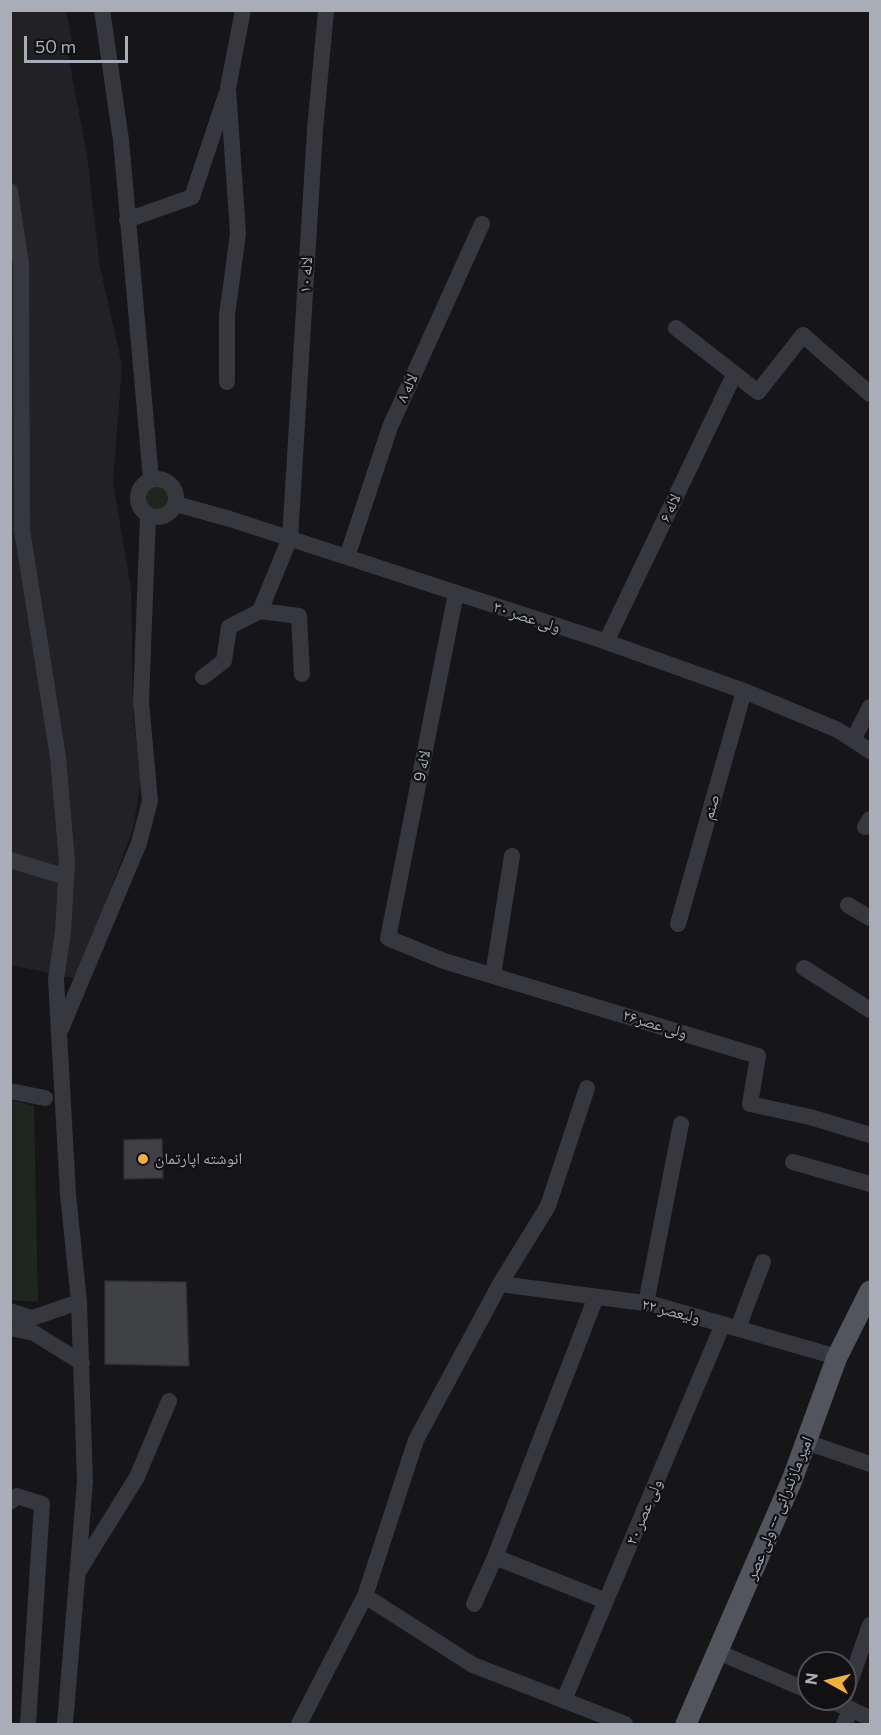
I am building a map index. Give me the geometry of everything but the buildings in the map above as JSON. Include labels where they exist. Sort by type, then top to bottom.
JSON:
[{"type":"main road","name":"امیر مازندرانی -- ولی عصر","points":[[686,1725],[747,1589],[806,1442],[837,1357],[870,1291]]},
{"type":"street","points":[[102,10],[121,140],[151,479]]},
{"type":"street","points":[[127,220],[192,197],[228,88],[243,10]]},
{"type":"street","name":"لاله ۱۰","points":[[260,611],[290,538],[315,130],[326,11]]},
{"type":"street","points":[[227,381],[227,315],[238,234],[228,88]]},
{"type":"street","points":[[10,191],[21,264],[17,416],[22,530],[58,757],[66,877],[56,979],[68,1194],[79,1302],[85,1482],[65,1725]]},
{"type":"street","name":"لاله ۸","points":[[347,557],[390,427],[482,224]]},
{"type":"street","points":[[676,328],[758,392],[803,335],[870,394]]},
{"type":"street","name":"لاله ۶","points":[[606,642],[734,375]]},
{"type":"street","points":[[151,479],[162,479],[172,486],[176,504],[162,517],[148,516],[137,500],[140,487],[151,479]]},
{"type":"street","name":"ولی عصر ۳۰","points":[[176,504],[290,538],[606,642],[744,691],[838,730],[870,751]]},
{"type":"street","points":[[59,1032],[139,843],[150,801],[141,702],[148,516]]},
{"type":"street","name":"لاله 9","points":[[388,938],[456,593]]},
{"type":"street","points":[[203,677],[224,661],[229,627],[260,611],[299,616],[302,674]]},
{"type":"street","name":"صنم","points":[[678,924],[744,691]]},
{"type":"street","points":[[853,740],[870,707]]},
{"type":"street","points":[[493,975],[512,856]]},
{"type":"street","points":[[10,860],[66,877]]},
{"type":"street","points":[[848,904],[870,918]]},
{"type":"street","name":"ولی عصر۲۶","points":[[388,938],[444,961],[758,1056],[750,1104],[810,1117],[870,1135]]},
{"type":"street","points":[[804,968],[870,1010]]},
{"type":"street","points":[[299,1725],[365,1596],[416,1440],[500,1284],[548,1206],[587,1088]]},
{"type":"street","points":[[10,1091],[45,1098]]},
{"type":"street","points":[[646,1303],[681,1124]]},
{"type":"street","points":[[793,1161],[870,1184]]},
{"type":"street","name":"ولی عصر ۲۰","points":[[564,1700],[730,1326],[763,1262]]},
{"type":"street","name":"ولیعصر ۲۲","points":[[500,1284],[646,1303],[837,1357]]},
{"type":"street","points":[[474,1604],[495,1557],[596,1297]]},
{"type":"street","points":[[10,1311],[32,1318],[79,1302]]},
{"type":"street","points":[[10,1328],[34,1333],[82,1363]]},
{"type":"street","points":[[78,1573],[137,1477],[169,1401]]},
{"type":"street","points":[[806,1442],[870,1464]]},
{"type":"street","points":[[10,1502],[17,1496],[42,1504],[28,1725]]},
{"type":"street","points":[[495,1557],[606,1601]]},
{"type":"street","points":[[365,1596],[473,1665],[625,1725]]},
{"type":"street","points":[[857,1663],[870,1625]]},
{"type":"street","points":[[718,1652],[797,1686]]},
{"type":"street","points":[[854,1711],[870,1718]]},
{"type":"shaded area","points":[[10,11],[66,11],[73,45],[68,55],[87,155],[100,267],[122,365],[113,483],[131,588],[133,714],[141,781],[133,828],[78,979],[11,965]]},
{"type":"shaded area","points":[[157,486],[166,490],[170,499],[166,508],[157,512],[148,508],[144,499],[148,490]]},
{"type":"shaded area","points":[[11,1100],[34,1106],[38,1302],[11,1300]]},
{"type":"place","name":"انوشته اپارتمان","points":[[143,1159]]}]
